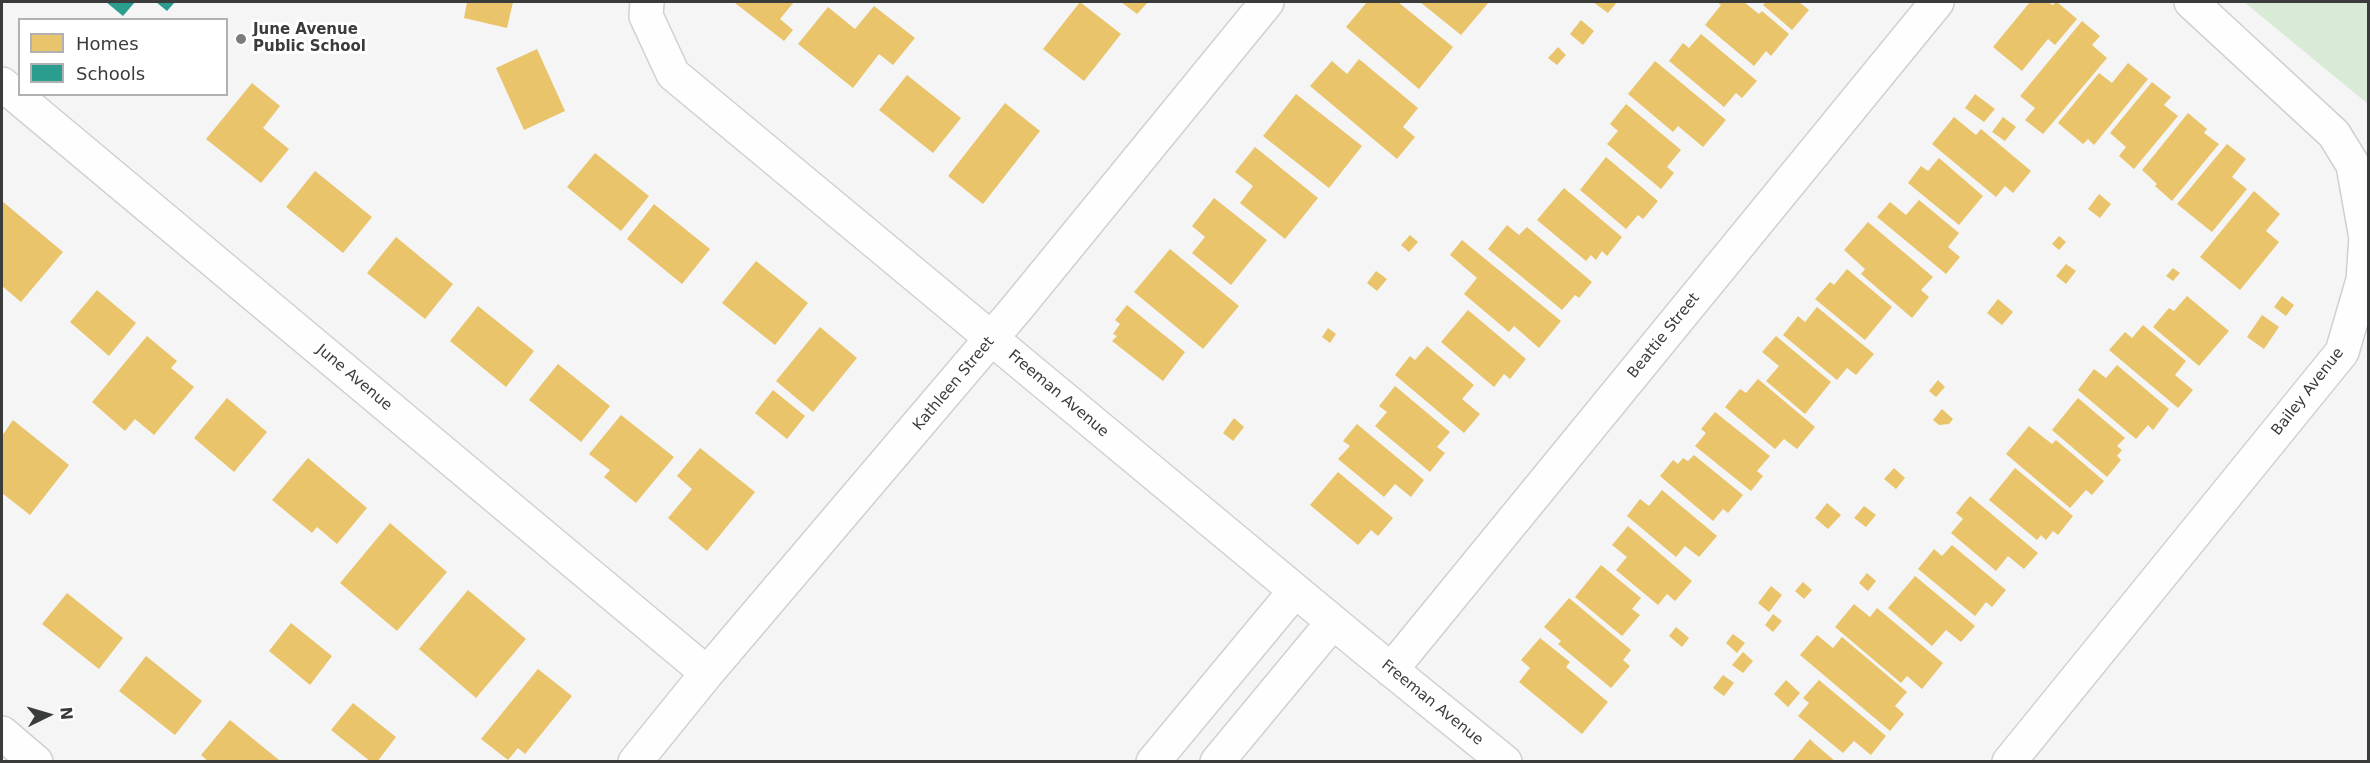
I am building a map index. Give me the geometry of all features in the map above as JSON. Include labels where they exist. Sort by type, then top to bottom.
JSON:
[{"type":"street","name":"Freeman Avenue","points":[[647,2],[646,16],[673,75],[1295,591],[1505,762]]},
{"type":"street","name":"Kathleen Street","points":[[635,762],[706,673],[992,340],[1267,2]]},
{"type":"street","name":"Beattie Street","points":[[1391,670],[1936,2]]},
{"type":"street","name":"Bailey Avenue","points":[[2009,762],[2342,352],[2363,280],[2366,238],[2353,165],[2334,134],[2191,2]]},
{"type":"street","name":"June Avenue","points":[[2,84],[706,673]]},
{"type":"street","points":[[1153,762],[1295,591]]},
{"type":"street","points":[[1216,762],[1333,622]]},
{"type":"street","points":[[2,733],[36,762]]},
{"type":"green space","points":[[2244,2],[2368,2],[2368,104]]},
{"type":"building: Homes","points":[[467,2],[513,2],[507,28],[464,18]]},
{"type":"building: Homes","points":[[736,2],[794,2],[780,19],[793,30],[784,41]]},
{"type":"building: Homes","points":[[1080,2],[1121,34],[1084,81],[1043,49]]},
{"type":"building: Homes","points":[[1121,2],[1148,2],[1137,14]]},
{"type":"building: Homes","points":[[1367,2],[1398,2],[1453,47],[1419,89],[1346,27]]},
{"type":"building: Homes","points":[[1420,2],[1489,2],[1461,35]]},
{"type":"building: Homes","points":[[1593,2],[1617,2],[1608,13]]},
{"type":"building: Homes","points":[[1717,2],[1744,2],[1759,14],[1762,11],[1789,34],[1771,56],[1766,51],[1754,66],[1705,25],[1721,5]]},
{"type":"building: Homes","points":[[1763,2],[1799,2],[1809,10],[1792,30],[1763,5],[1765,3]]},
{"type":"building: Homes","points":[[2030,2],[2049,2],[2052,5],[2057,2],[2077,19],[2055,45],[2048,39],[2022,71],[1993,47]]},
{"type":"building: Homes","points":[[874,6],[915,38],[893,65],[879,54],[853,88],[798,44],[828,7],[855,29]]},
{"type":"building: Homes","points":[[1581,20],[1594,31],[1583,45],[1570,34]]},
{"type":"building: Homes","points":[[2082,21],[2100,36],[2092,45],[2107,58],[2043,134],[2025,120],[2035,108],[2020,96]]},
{"type":"building: Homes","points":[[1701,34],[1757,81],[1742,98],[1736,93],[1724,107],[1669,61],[1683,43],[1689,48]]},
{"type":"building: Homes","points":[[1558,47],[1566,55],[1557,65],[1548,58]]},
{"type":"building: Homes","points":[[537,49],[565,111],[524,130],[496,68]]},
{"type":"building: Homes","points":[[1359,59],[1418,108],[1403,127],[1415,137],[1397,159],[1310,86],[1332,61],[1347,74]]},
{"type":"building: Homes","points":[[1655,61],[1726,120],[1703,147],[1678,126],[1673,132],[1628,94]]},
{"type":"building: Homes","points":[[2128,63],[2148,79],[2094,145],[2088,139],[2083,144],[2058,123],[2099,73],[2112,83]]},
{"type":"building: Homes","points":[[907,75],[961,118],[933,153],[879,110]]},
{"type":"building: Homes","points":[[2152,82],[2171,97],[2164,105],[2178,116],[2134,169],[2119,156],[2126,147],[2110,133]]},
{"type":"building: Homes","points":[[252,83],[280,106],[263,128],[289,149],[261,183],[206,139]]},
{"type":"building: Homes","points":[[1296,94],[1362,146],[1329,188],[1263,136]]},
{"type":"building: Homes","points":[[1975,94],[1995,109],[1984,122],[1965,108]]},
{"type":"building: Homes","points":[[1005,103],[1040,131],[983,204],[948,176]]},
{"type":"building: Homes","points":[[1626,104],[1681,150],[1667,167],[1674,173],[1661,189],[1607,144],[1618,131],[1610,124]]},
{"type":"building: Homes","points":[[2188,113],[2207,129],[2204,133],[2219,144],[2172,201],[2142,170]]},
{"type":"building: Homes","points":[[1954,117],[1976,135],[1981,129],[2031,171],[2013,193],[2005,186],[1996,197],[1932,144]]},
{"type":"building: Homes","points":[[2003,117],[2016,127],[2005,141],[1992,132]]},
{"type":"building: Homes","points":[[2227,144],[2246,159],[2232,177],[2247,189],[2212,232],[2177,204]]},
{"type":"building: Homes","points":[[1255,147],[1318,198],[1285,239],[1240,203],[1253,186],[1235,172]]},
{"type":"building: Homes","points":[[595,153],[649,196],[621,231],[567,187]]},
{"type":"building: Homes","points":[[1606,157],[1658,201],[1643,219],[1638,215],[1626,229],[1580,190]]},
{"type":"building: Homes","points":[[1939,158],[1983,196],[1959,225],[1908,183],[1921,166],[1928,171]]},
{"type":"building: Homes","points":[[315,171],[372,217],[343,253],[286,207]]},
{"type":"building: Homes","points":[[1564,188],[1622,237],[1607,256],[1602,251],[1596,260],[1591,255],[1586,261],[1537,220]]},
{"type":"building: Homes","points":[[2254,191],[2280,214],[2266,231],[2279,242],[2240,290],[2200,257]]},
{"type":"building: Homes","points":[[2099,194],[2111,204],[2100,218],[2088,209]]},
{"type":"building: Homes","points":[[1214,198],[1267,240],[1231,285],[1192,253],[1205,237],[1192,226]]},
{"type":"building: Homes","points":[[1919,200],[1959,233],[1948,247],[1960,257],[1946,274],[1877,217],[1890,202],[1906,215]]},
{"type":"building: Homes","points":[[2,201],[63,252],[21,302],[2,286]]},
{"type":"building: Homes","points":[[654,204],[710,249],[682,284],[627,239]]},
{"type":"building: Homes","points":[[1868,222],[1933,277],[1921,290],[1929,297],[1912,318],[1861,274],[1865,269],[1844,250]]},
{"type":"building: Homes","points":[[1507,225],[1519,235],[1527,227],[1592,282],[1579,298],[1575,295],[1562,310],[1488,249]]},
{"type":"building: Homes","points":[[1410,235],[1418,242],[1409,252],[1401,245]]},
{"type":"building: Homes","points":[[2059,236],[2066,242],[2059,250],[2052,244]]},
{"type":"building: Homes","points":[[396,237],[453,284],[425,319],[367,273]]},
{"type":"building: Homes","points":[[1462,240],[1561,321],[1539,348],[1514,326],[1509,332],[1464,294],[1477,278],[1450,255]]},
{"type":"building: Homes","points":[[1170,249],[1239,306],[1203,349],[1134,292]]},
{"type":"building: Homes","points":[[756,261],[808,303],[775,345],[722,303]]},
{"type":"building: Homes","points":[[2066,264],[2076,271],[2066,284],[2056,276]]},
{"type":"building: Homes","points":[[2173,268],[2180,273],[2173,281],[2166,276]]},
{"type":"building: Homes","points":[[1847,269],[1892,307],[1865,340],[1815,299],[1830,282],[1834,285]]},
{"type":"building: Homes","points":[[1376,271],[1387,279],[1377,291],[1367,283]]},
{"type":"building: Homes","points":[[97,290],[136,323],[109,356],[70,322]]},
{"type":"building: Homes","points":[[2187,296],[2229,331],[2199,366],[2153,327],[2169,308],[2174,311]]},
{"type":"building: Homes","points":[[2282,296],[2294,305],[2286,316],[2274,307]]},
{"type":"building: Homes","points":[[1998,299],[2013,312],[2002,325],[1987,313]]},
{"type":"building: Homes","points":[[1127,305],[1185,352],[1163,381],[1112,341],[1117,336],[1113,334],[1120,324],[1115,320]]},
{"type":"building: Homes","points":[[478,306],[534,351],[506,387],[450,341]]},
{"type":"building: Homes","points":[[1817,307],[1874,354],[1856,375],[1847,368],[1837,380],[1783,335],[1798,316],[1805,322]]},
{"type":"building: Homes","points":[[1468,310],[1526,359],[1510,379],[1504,374],[1494,387],[1441,342]]},
{"type":"building: Homes","points":[[2262,315],[2279,327],[2264,349],[2247,337]]},
{"type":"building: Homes","points":[[2143,325],[2186,361],[2175,375],[2193,390],[2178,408],[2109,350],[2125,332],[2132,338]]},
{"type":"building: Homes","points":[[820,327],[857,358],[813,412],[776,381]]},
{"type":"building: Homes","points":[[1328,328],[1336,334],[1330,343],[1322,337]]},
{"type":"building: Homes","points":[[147,336],[177,361],[171,368],[194,387],[154,435],[135,419],[125,431],[92,402]]},
{"type":"building: Homes","points":[[1776,336],[1831,382],[1805,414],[1766,381],[1779,366],[1762,352]]},
{"type":"building: Homes","points":[[1427,346],[1474,385],[1462,399],[1480,414],[1464,433],[1395,375],[1410,356],[1415,360]]},
{"type":"building: Homes","points":[[558,364],[610,406],[581,442],[529,400]]},
{"type":"building: Homes","points":[[2117,365],[2169,409],[2153,430],[2148,425],[2136,439],[2078,390],[2094,369],[2106,378]]},
{"type":"building: Homes","points":[[1758,379],[1815,427],[1797,449],[1784,439],[1775,449],[1725,407],[1740,389],[1746,393]]},
{"type":"building: Homes","points":[[1938,380],[1945,387],[1936,397],[1929,391]]},
{"type":"building: Homes","points":[[1395,386],[1450,432],[1437,447],[1445,453],[1430,472],[1375,426],[1387,412],[1379,406]]},
{"type":"building: Homes","points":[[773,390],[805,416],[787,439],[755,413]]},
{"type":"building: Homes","points":[[227,398],[267,432],[234,472],[194,438]]},
{"type":"building: Homes","points":[[2078,398],[2125,438],[2117,446],[2122,450],[2117,456],[2121,460],[2107,477],[2052,430]]},
{"type":"building: Homes","points":[[1942,409],[1953,419],[1949,424],[1939,425],[1933,420]]},
{"type":"building: Homes","points":[[1715,412],[1770,456],[1757,471],[1763,476],[1751,491],[1695,446],[1706,433],[1701,429]]},
{"type":"building: Homes","points":[[621,415],[674,457],[636,503],[604,477],[610,470],[589,454]]},
{"type":"building: Homes","points":[[1234,418],[1244,427],[1233,441],[1223,433]]},
{"type":"building: Homes","points":[[13,420],[69,465],[30,515],[2,493],[2,436]]},
{"type":"building: Homes","points":[[1357,424],[1424,480],[1411,497],[1395,484],[1384,497],[1338,459],[1350,446],[1343,441]]},
{"type":"building: Homes","points":[[2029,426],[2052,444],[2056,440],[2104,481],[2092,495],[2086,490],[2070,508],[2006,454]]},
{"type":"building: Homes","points":[[700,448],[755,492],[707,551],[668,518],[692,489],[677,476]]},
{"type":"building: Homes","points":[[1694,455],[1743,495],[1728,513],[1723,509],[1713,521],[1660,476],[1673,460],[1678,464],[1683,458],[1688,461]]},
{"type":"building: Homes","points":[[308,458],[367,508],[337,544],[317,527],[312,533],[272,500]]},
{"type":"building: Homes","points":[[1894,468],[1905,478],[1896,489],[1884,479]]},
{"type":"building: Homes","points":[[2015,468],[2073,516],[2058,535],[2053,531],[2046,540],[2041,535],[2037,540],[1989,500]]},
{"type":"building: Homes","points":[[1338,472],[1393,518],[1378,536],[1371,530],[1358,545],[1310,505]]},
{"type":"building: Homes","points":[[1662,490],[1717,536],[1699,557],[1685,546],[1676,557],[1627,516],[1640,499],[1649,506]]},
{"type":"building: Homes","points":[[1970,496],[2038,553],[2024,569],[2008,556],[1996,571],[1951,533],[1963,519],[1956,513]]},
{"type":"building: Homes","points":[[1827,503],[1841,515],[1828,529],[1815,518]]},
{"type":"building: Homes","points":[[1864,506],[1876,515],[1866,527],[1854,518]]},
{"type":"building: Homes","points":[[390,523],[447,572],[397,631],[340,583]]},
{"type":"building: Homes","points":[[1628,526],[1692,581],[1675,601],[1667,594],[1658,605],[1616,570],[1627,557],[1612,545]]},
{"type":"building: Homes","points":[[1952,545],[2006,590],[1992,607],[1986,602],[1975,616],[1918,569],[1934,549],[1942,556]]},
{"type":"building: Homes","points":[[1601,565],[1641,598],[1632,609],[1640,615],[1622,636],[1575,597]]},
{"type":"building: Homes","points":[[1867,573],[1876,581],[1868,591],[1859,583]]},
{"type":"building: Homes","points":[[1915,576],[1975,626],[1961,642],[1946,630],[1932,646],[1888,608]]},
{"type":"building: Homes","points":[[1803,582],[1812,590],[1804,599],[1795,591]]},
{"type":"building: Homes","points":[[1771,586],[1782,595],[1769,612],[1758,603]]},
{"type":"building: Homes","points":[[468,590],[526,639],[476,698],[419,649]]},
{"type":"building: Homes","points":[[67,593],[123,638],[99,669],[42,624]]},
{"type":"building: Homes","points":[[1569,598],[1631,650],[1623,660],[1630,666],[1611,688],[1558,644],[1561,641],[1544,627]]},
{"type":"building: Homes","points":[[1854,604],[1870,617],[1877,608],[1943,663],[1922,689],[1907,676],[1901,683],[1835,627]]},
{"type":"building: Homes","points":[[1773,614],[1782,621],[1773,632],[1765,625]]},
{"type":"building: Homes","points":[[291,623],[332,656],[310,685],[269,651]]},
{"type":"building: Homes","points":[[1676,627],[1689,638],[1682,647],[1669,636]]},
{"type":"building: Homes","points":[[1733,634],[1745,643],[1737,653],[1726,643]]},
{"type":"building: Homes","points":[[1817,635],[1833,648],[1842,637],[1907,692],[1895,706],[1904,714],[1890,731],[1800,655]]},
{"type":"building: Homes","points":[[1540,638],[1570,662],[1566,667],[1608,702],[1582,734],[1519,682],[1530,668],[1521,660]]},
{"type":"building: Homes","points":[[1743,652],[1753,661],[1743,673],[1732,665]]},
{"type":"building: Homes","points":[[146,656],[202,701],[175,735],[119,691]]},
{"type":"building: Homes","points":[[538,669],[572,696],[525,754],[518,748],[508,760],[481,739]]},
{"type":"building: Homes","points":[[1723,675],[1734,683],[1724,696],[1713,688]]},
{"type":"building: Homes","points":[[1786,680],[1800,693],[1788,707],[1774,694]]},
{"type":"building: Homes","points":[[1819,680],[1886,736],[1871,755],[1854,741],[1843,753],[1798,716],[1809,703],[1803,698]]},
{"type":"building: Homes","points":[[353,703],[396,737],[377,762],[371,762],[331,730]]},
{"type":"building: Homes","points":[[230,720],[279,760],[278,762],[209,762],[201,755]]},
{"type":"building: Homes","points":[[1810,739],[1815,744],[1836,762],[1791,762]]},
{"type":"building: Schools","points":[[106,2],[135,2],[123,16]]},
{"type":"building: Schools","points":[[156,2],[175,2],[167,11]]},
{"type":"place","name":"June Avenue Public School","points":[[241,39]]}]
